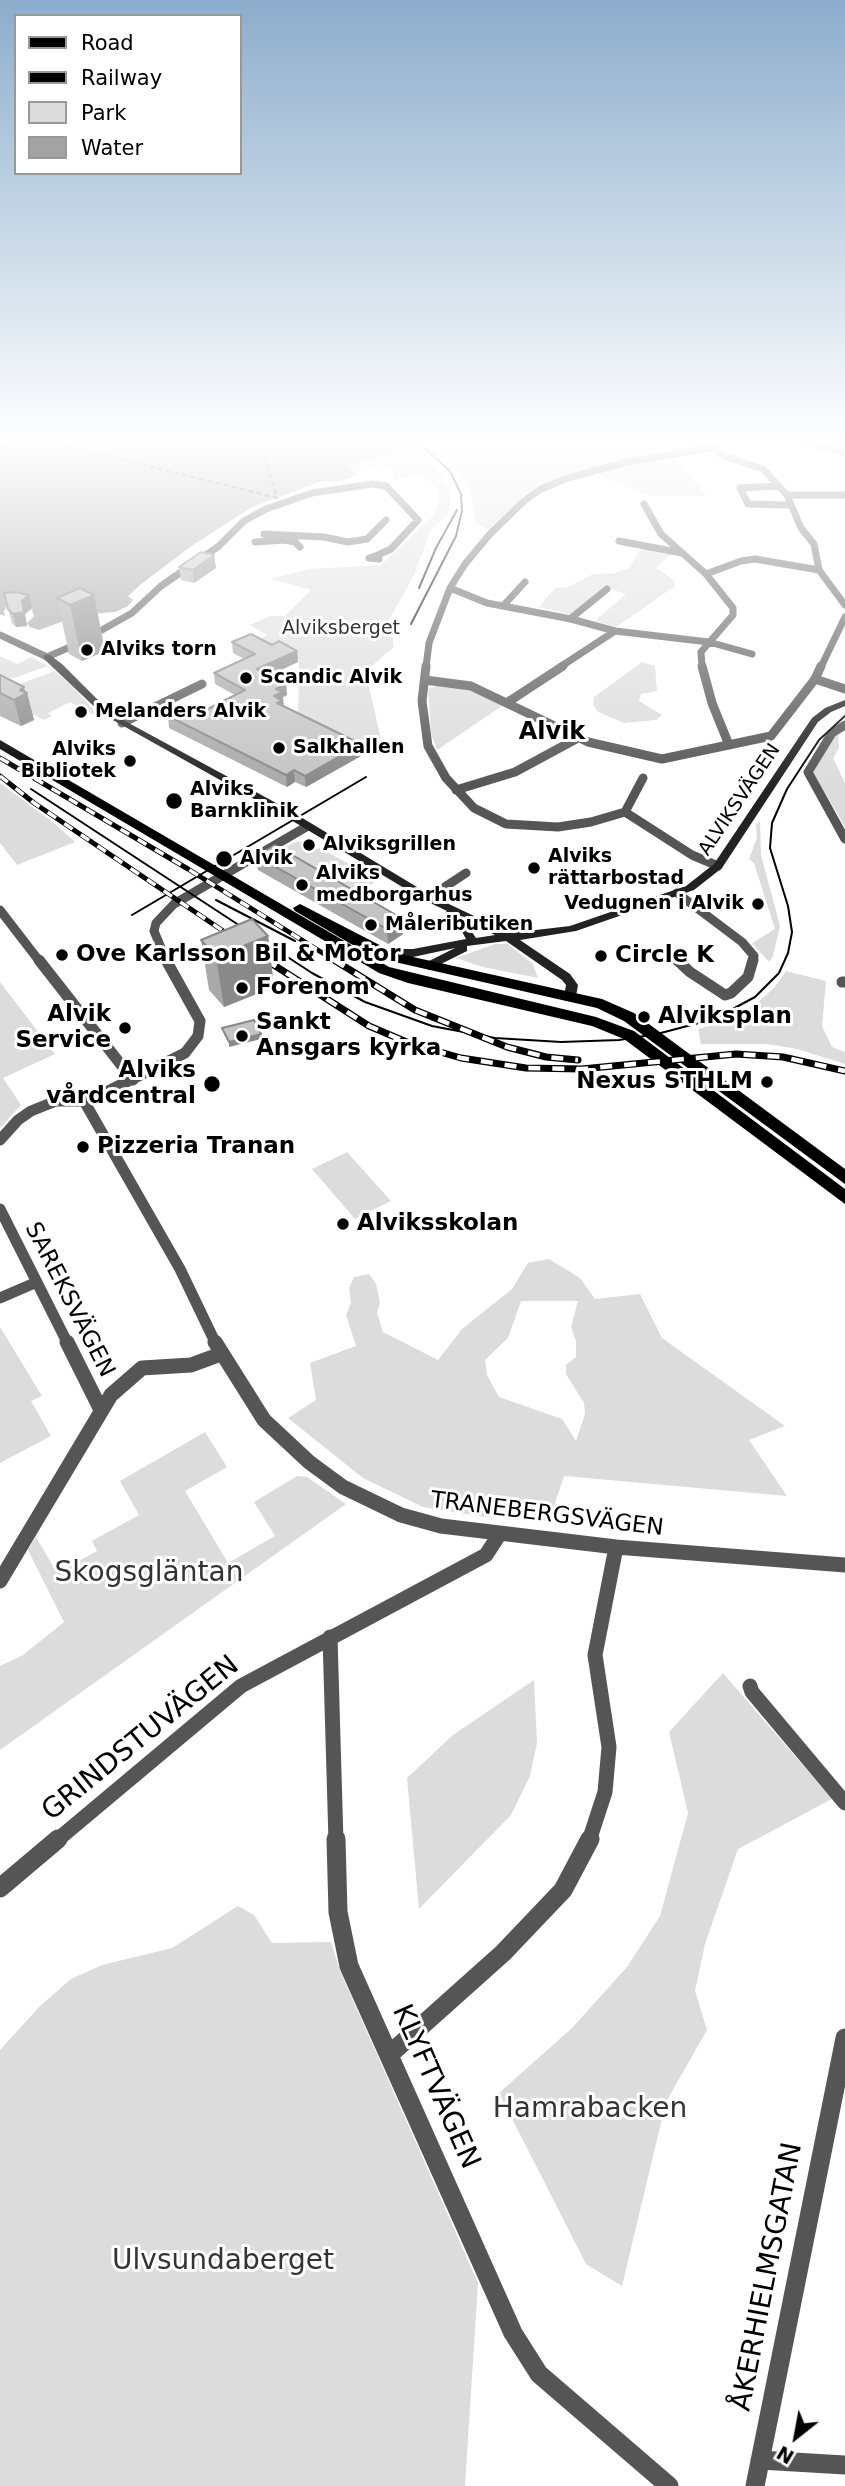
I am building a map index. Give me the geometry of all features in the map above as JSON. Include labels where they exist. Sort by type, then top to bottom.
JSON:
[{"type":"main road","points":[[0,734],[240,879],[365,961],[396,975],[596,1022],[629,1035],[845,1198]]},
{"type":"main road","points":[[0,744],[202,856]]},
{"type":"main road","points":[[240,879],[381,953],[601,1004],[629,1017],[845,1178]]},
{"type":"main road","points":[[429,966],[428,974],[433,984]]},
{"type":"main road","points":[[433,984],[451,982],[471,985],[549,1002],[564,1000],[569,996]]},
{"type":"street","points":[[47,657],[116,624],[161,586],[204,556]]},
{"type":"street","points":[[472,556],[450,588],[429,643],[423,715],[428,746],[446,778],[474,808],[506,824],[558,827],[591,822],[625,812],[643,778]]},
{"type":"street","points":[[685,556],[706,574],[733,608],[733,614],[701,652],[700,658],[712,703],[729,745]]},
{"type":"street","points":[[816,556],[819,570],[841,594],[845,605]]},
{"type":"street","points":[[706,574],[741,561],[755,559],[819,570]]},
{"type":"street","points":[[503,606],[525,582]]},
{"type":"street","points":[[450,588],[503,606],[615,631],[709,642],[752,654]]},
{"type":"street","points":[[570,619],[607,589]]},
{"type":"street","points":[[425,680],[471,686],[578,738],[656,759],[771,736],[788,718],[815,679],[845,617]]},
{"type":"street","points":[[508,702],[615,631]]},
{"type":"street","points":[[0,635],[47,657],[105,712],[122,723],[431,900],[508,936],[566,977],[572,985],[569,996]]},
{"type":"street","points":[[815,679],[845,689]]},
{"type":"street","points":[[122,723],[202,684]]},
{"type":"street","name":"ALVIKSVÄGEN","points":[[508,936],[531,936],[572,929],[677,893],[700,881],[718,866],[814,720],[845,703]]},
{"type":"street","name":"ALVIKSVÄGEN","points":[[808,772],[832,733],[845,725]]},
{"type":"street","points":[[456,790],[514,772],[578,738]]},
{"type":"street","points":[[808,772],[845,839]]},
{"type":"street","points":[[625,812],[692,855],[718,866]]},
{"type":"street","points":[[0,1140],[18,1120],[31,1111],[56,1101],[84,1101],[185,1053],[200,1028],[200,1021],[155,938],[154,931],[159,918],[174,904],[306,827]]},
{"type":"street","points":[[431,900],[466,873]]},
{"type":"street","points":[[675,958],[706,985],[725,995],[748,978],[754,956],[742,942],[677,893]]},
{"type":"street","points":[[431,900],[464,926],[473,942]]},
{"type":"street","points":[[0,911],[133,1080]]},
{"type":"street","name":"ALVIKSVÄGEN","points":[[566,977],[542,951],[549,943],[572,929]]},
{"type":"street","points":[[381,953],[413,953],[508,936]]},
{"type":"street","points":[[429,966],[473,942]]},
{"type":"street","name":"TRANEBERGSVÄGEN","points":[[84,1101],[180,1269],[221,1354],[264,1420],[309,1462],[343,1487],[401,1515],[441,1526],[617,1547],[845,1565]]},
{"type":"street","name":"SAREKSVÄGEN","points":[[0,1209],[101,1410]]},
{"type":"street","points":[[0,1298],[37,1282]]},
{"type":"street","points":[[0,1581],[111,1395],[142,1368],[191,1365],[221,1354]]},
{"type":"street","name":"GRINDSTUVÄGEN","points":[[0,1888],[241,1686],[486,1555],[499,1535]]},
{"type":"street","points":[[390,2054],[503,1953],[563,1890],[590,1839],[605,1793],[609,1748],[595,1656],[617,1547]]},
{"type":"street","name":"KLYFTVÄGEN","points":[[330,1637],[338,1912],[349,1966],[513,2333],[539,2374],[669,2486]]},
{"type":"street","points":[[750,1686],[752,1692],[845,1803]]},
{"type":"street","name":"ÅKERHIELMSGATAN","points":[[755,2486],[845,2038]]},
{"type":"street","points":[[760,2460],[845,2465]]},
{"type":"green space","name":"Alviksberget","points":[[391,556],[421,556],[414,575],[389,620],[394,647],[368,669],[367,679],[384,752],[361,755],[298,721],[299,661],[279,649],[254,642],[267,635],[250,625],[270,616],[285,616],[311,590],[271,579],[309,569],[381,565]]},
{"type":"green space","points":[[636,556],[669,556],[656,568],[674,580],[675,586],[616,627],[595,621],[626,594],[607,588],[572,615],[539,607],[555,588],[568,587],[593,574],[615,573],[629,568]]},
{"type":"green space","points":[[0,656],[17,664],[32,657],[48,666],[14,678],[0,678]]},
{"type":"green space","points":[[642,662],[655,666],[657,691],[641,694],[639,701],[662,715],[656,720],[624,723],[598,712],[593,704],[594,697]]},
{"type":"green space","points":[[55,671],[97,714],[94,715],[70,702],[48,713],[52,716],[44,720],[12,704],[17,685]]},
{"type":"green space","points":[[439,685],[469,689],[505,704],[437,750],[431,734],[428,689]]},
{"type":"green space","points":[[838,731],[839,748],[833,758],[845,783],[845,827],[812,770]]},
{"type":"green space","points":[[0,783],[75,842],[17,865],[0,843]]},
{"type":"green space","points":[[760,822],[761,855],[780,926],[769,962],[752,943],[775,929],[754,863],[749,859],[757,838],[756,824]]},
{"type":"green space","points":[[304,841],[305,852],[320,848],[378,880],[359,892],[364,896],[359,899],[319,870],[274,853]]},
{"type":"green space","points":[[495,944],[508,944],[533,964],[538,978],[483,967],[456,958]]},
{"type":"green space","points":[[786,971],[826,981],[822,1026],[832,1047],[845,1052],[845,1064],[797,1049],[767,1044],[701,1044],[698,1029],[717,1024],[756,1004],[774,988]]},
{"type":"green space","points":[[0,982],[55,1054],[3,1078],[21,1105],[0,1128]]},
{"type":"green space","points":[[347,1152],[391,1201],[355,1219],[312,1169]]},
{"type":"green space","points":[[549,1259],[580,1278],[595,1299],[640,1294],[662,1338],[785,1426],[749,1440],[787,1496],[564,1476],[549,1521],[485,1517],[423,1507],[363,1478],[288,1418],[316,1400],[310,1363],[356,1346],[346,1315],[351,1303],[349,1288],[354,1277],[369,1274],[376,1284],[380,1303],[377,1313],[383,1332],[438,1360],[462,1329],[512,1289],[528,1263]],"holes":[[[521,1301],[578,1301],[571,1327],[576,1341],[576,1357],[566,1365],[566,1374],[584,1403],[585,1414],[576,1441],[562,1419],[499,1397],[487,1375],[485,1360],[508,1338]]]},
{"type":"green space","points":[[0,1327],[42,1396],[31,1401],[51,1436],[0,1463]]},
{"type":"green space","name":"Skogsgläntan","points":[[205,1432],[227,1467],[185,1491],[228,1563],[275,1536],[254,1502],[297,1476],[307,1477],[346,1504],[0,1750],[0,1666],[23,1655],[64,1622],[28,1550],[36,1537],[57,1573],[97,1551],[92,1541],[139,1515],[120,1481]]},
{"type":"green space","name":"Hamrabacken","points":[[723,1673],[832,1799],[738,1849],[705,1944],[695,1991],[707,2030],[666,2102],[622,2286],[586,2264],[499,2093],[572,2028],[627,1967],[660,1916],[688,1813],[669,1732]]},
{"type":"green space","points":[[534,1680],[537,1743],[530,1776],[511,1815],[419,1909],[407,1778],[453,1735]]},
{"type":"green space","name":"Ulvsundaberget","points":[[238,1906],[254,1915],[272,1943],[331,1942],[340,1971],[478,2283],[465,2486],[0,2486],[0,2050],[40,2006],[71,1979],[102,1965],[172,1948]]},
{"type":"water","points":[[0,556],[178,556],[128,596],[133,600],[128,606],[115,612],[80,615],[39,630],[27,623],[34,616],[30,605],[8,605],[4,611],[5,616],[0,614]]},
{"type":"building","points":[[195,556],[213,556],[193,570],[179,567]]},
{"type":"building","points":[[80,588],[94,595],[70,605],[57,598]]},
{"type":"building","points":[[4,593],[29,595],[22,601],[24,612],[13,614],[8,609]]},
{"type":"building","points":[[251,634],[272,645],[279,641],[297,651],[257,669],[286,684],[276,689],[283,692],[274,696],[282,701],[277,703],[361,744],[305,776],[294,770],[286,775],[168,716],[183,709],[196,715],[245,690],[214,673],[255,654],[232,642]]},
{"type":"building","points":[[0,675],[24,687],[20,690],[27,693],[14,700],[0,693]]},
{"type":"building","points":[[275,845],[403,919],[387,929],[256,856]]},
{"type":"building","points":[[252,919],[268,936],[216,957],[201,940]]},
{"type":"building","name":"Sankt Ansgars kyrka","points":[[254,1020],[261,1034],[229,1042],[222,1028]]},
{"type":"tram line","points":[[419,588],[433,556]]},
{"type":"tram line","points":[[411,624],[446,556]]},
{"type":"tram line","points":[[180,887],[312,973],[365,1002],[432,1026],[495,1038],[561,1042],[619,1040],[657,1034],[714,1019],[755,997],[779,973],[788,953],[792,932],[788,906],[770,848],[772,823],[787,789],[819,740],[845,716]]},
{"type":"tram line","points":[[180,887],[366,777]]},
{"type":"tram line","points":[[31,789],[180,887]]},
{"type":"tram line","points":[[132,915],[180,887]]},
{"type":"tram line","points":[[216,900],[295,941]]},
{"type":"railway","points":[[0,758],[188,869],[337,962]]},
{"type":"railway","points":[[0,776],[34,803],[267,961]]},
{"type":"railway","points":[[334,960],[415,1010],[507,1047],[546,1057],[578,1060]]},
{"type":"railway","points":[[267,961],[369,1026],[409,1043],[461,1058],[526,1068],[582,1069],[736,1054],[783,1057],[845,1071]]},
{"type":"place","name":"Alviks torn","points":[[87,650]]},
{"type":"place","name":"Scandic Alvik","points":[[246,678]]},
{"type":"place","name":"Melanders Alvik","points":[[81,712]]},
{"type":"place","name":"Salkhallen","points":[[279,748]]},
{"type":"place","name":"Alviks Bibliotek","points":[[130,761]]},
{"type":"place","name":"Alviks Barnklinik","points":[[174,801]]},
{"type":"place","name":"Alviksgrillen","points":[[309,845]]},
{"type":"place","name":"Alvik","points":[[224,859]]},
{"type":"place","name":"Alviks rättarbostad","points":[[534,868]]},
{"type":"place","name":"Alviks medborgarhus","points":[[302,885]]},
{"type":"place","name":"Vedugnen i Alvik","points":[[758,904]]},
{"type":"place","name":"Måleributiken","points":[[371,925]]},
{"type":"place","name":"Ove Karlsson Bil & Motor","points":[[62,955]]},
{"type":"place","name":"Circle K","points":[[601,956]]},
{"type":"place","name":"Forenom","points":[[242,988]]},
{"type":"place","name":"Alviksplan","points":[[644,1017]]},
{"type":"place","name":"Alvik Service","points":[[125,1028]]},
{"type":"place","name":"Sankt Ansgars kyrka","points":[[242,1036]]},
{"type":"place","name":"Nexus STHLM","points":[[767,1082]]},
{"type":"place","name":"Alviks vårdcentral","points":[[212,1084]]},
{"type":"place","name":"Pizzeria Tranan","points":[[83,1147]]},
{"type":"place","name":"Alviksskolan","points":[[343,1224]]},
{"type":"district","name":"Alvik","points":[[552,733]]}]
